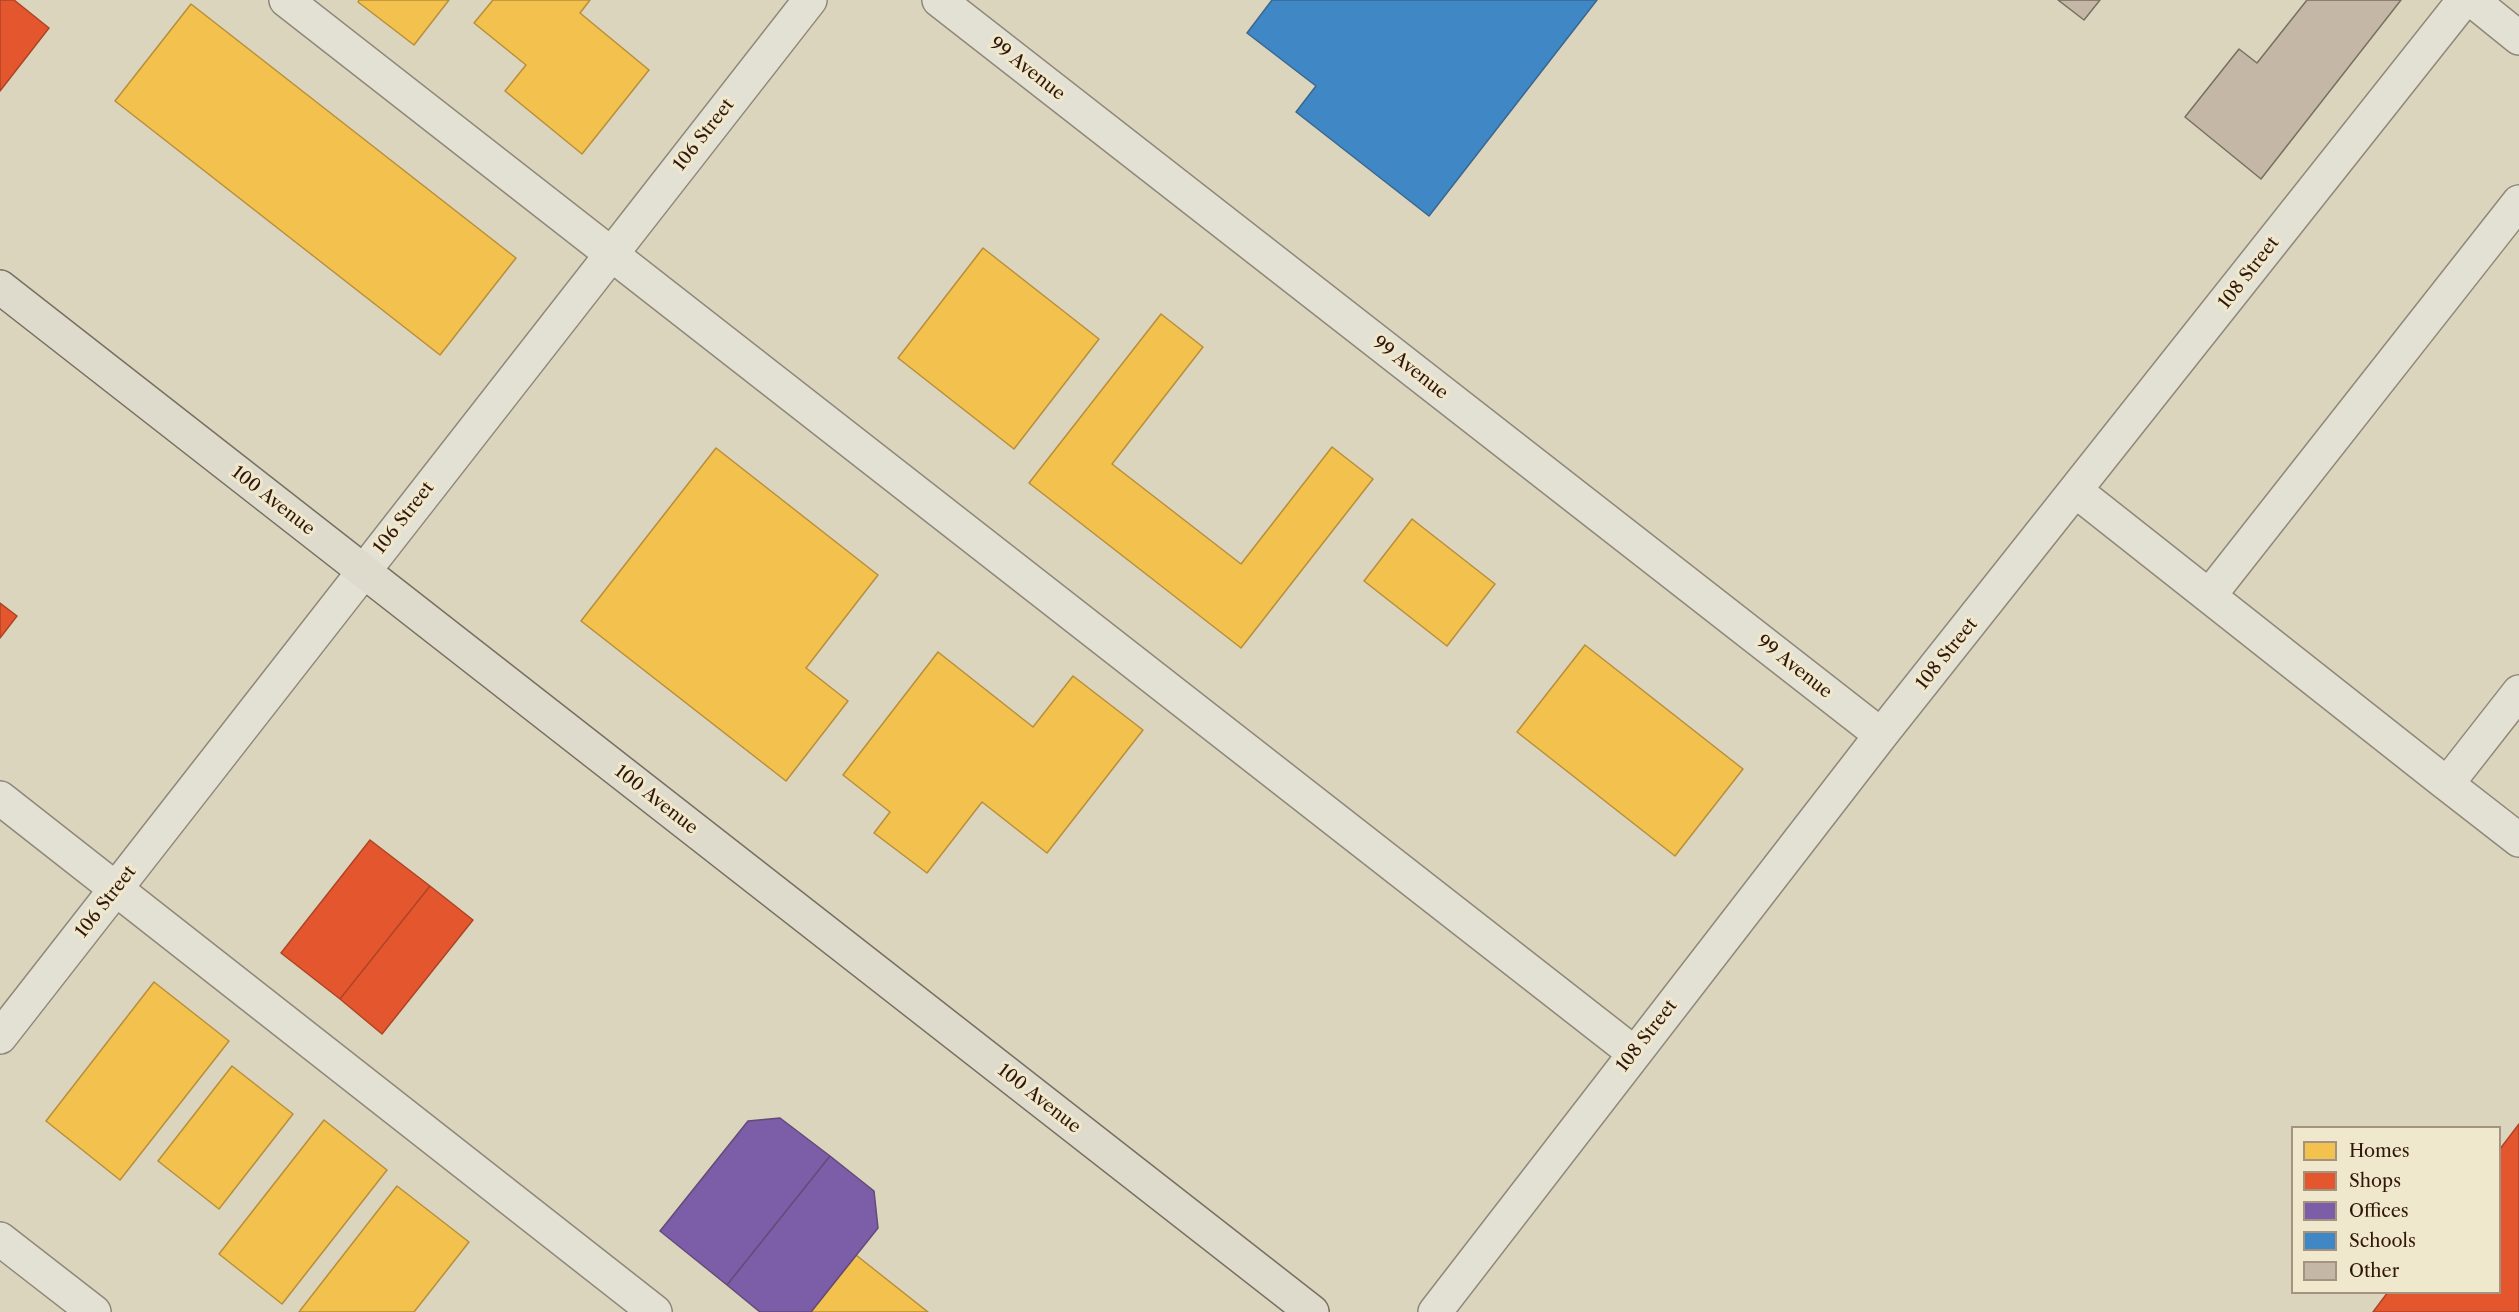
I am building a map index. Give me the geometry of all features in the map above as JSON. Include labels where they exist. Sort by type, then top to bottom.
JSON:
[{"type":"main road","name":"100 Avenue","points":[[0,287],[1312,1312]]},
{"type":"street","points":[[286,0],[1634,1053]]},
{"type":"street","name":"106 Street","points":[[0,1037],[810,0]]},
{"type":"street","name":"99 Avenue","points":[[939,0],[1881,735]]},
{"type":"street","name":"108 Street","points":[[1435,1312],[1881,735],[2464,0]]},
{"type":"street","points":[[2472,0],[2519,38]]},
{"type":"street","points":[[2209,596],[2519,202]]},
{"type":"street","points":[[2076,491],[2519,840]]},
{"type":"street","points":[[2447,784],[2519,692]]},
{"type":"street","points":[[0,798],[655,1312]]},
{"type":"street","points":[[0,1239],[94,1312]]},
{"type":"building: Homes","points":[[359,0],[449,0],[414,45],[358,2]]},
{"type":"building: Homes","points":[[493,0],[590,0],[580,13],[649,70],[582,154],[505,91],[526,65],[474,23]]},
{"type":"building: Homes","points":[[191,4],[516,258],[440,355],[115,101]]},
{"type":"building: Homes","points":[[983,248],[1099,339],[1014,449],[898,358]]},
{"type":"building: Homes","points":[[1161,314],[1203,347],[1112,464],[1241,564],[1332,447],[1373,479],[1241,648],[1029,483]]},
{"type":"building: Homes","points":[[716,448],[878,575],[806,668],[848,701],[786,781],[581,621]]},
{"type":"building: Homes","points":[[1412,519],[1495,584],[1447,646],[1364,581]]},
{"type":"building: Homes","points":[[1585,645],[1743,769],[1675,856],[1517,732]]},
{"type":"building: Homes","points":[[938,652],[1033,727],[1073,676],[1143,730],[1047,853],[982,802],[927,873],[874,833],[890,812],[843,775]]},
{"type":"building: Homes","points":[[154,982],[229,1041],[120,1180],[46,1121]]},
{"type":"building: Homes","points":[[232,1066],[293,1114],[219,1209],[158,1161]]},
{"type":"building: Homes","points":[[324,1120],[387,1170],[282,1304],[219,1254]]},
{"type":"building: Homes","points":[[397,1186],[469,1242],[414,1312],[299,1312]]},
{"type":"building: Homes","points":[[856,1255],[928,1312],[811,1312]]},
{"type":"building: Shops","points":[[0,0],[14,0],[49,28],[0,91]]},
{"type":"building: Shops","points":[[0,603],[17,616],[0,638]]},
{"type":"building: Shops","points":[[370,840],[430,886],[340,999],[281,953]]},
{"type":"building: Shops","points":[[430,886],[473,920],[382,1034],[340,999]]},
{"type":"building: Shops","points":[[2519,1124],[2519,1312],[2373,1312],[2386,1294],[2501,1294],[2501,1148]]},
{"type":"building: Offices","points":[[780,1118],[830,1156],[727,1285],[660,1231],[748,1121]]},
{"type":"building: Offices","points":[[830,1156],[874,1191],[878,1228],[811,1312],[760,1312],[727,1285]]},
{"type":"building: Schools","points":[[1272,0],[1597,0],[1429,216],[1296,112],[1316,86],[1247,33]]},
{"type":"building: Other","points":[[2058,0],[2100,0],[2084,20]]},
{"type":"building: Other","points":[[2307,0],[2401,0],[2261,179],[2185,117],[2239,49],[2257,63]]}]
